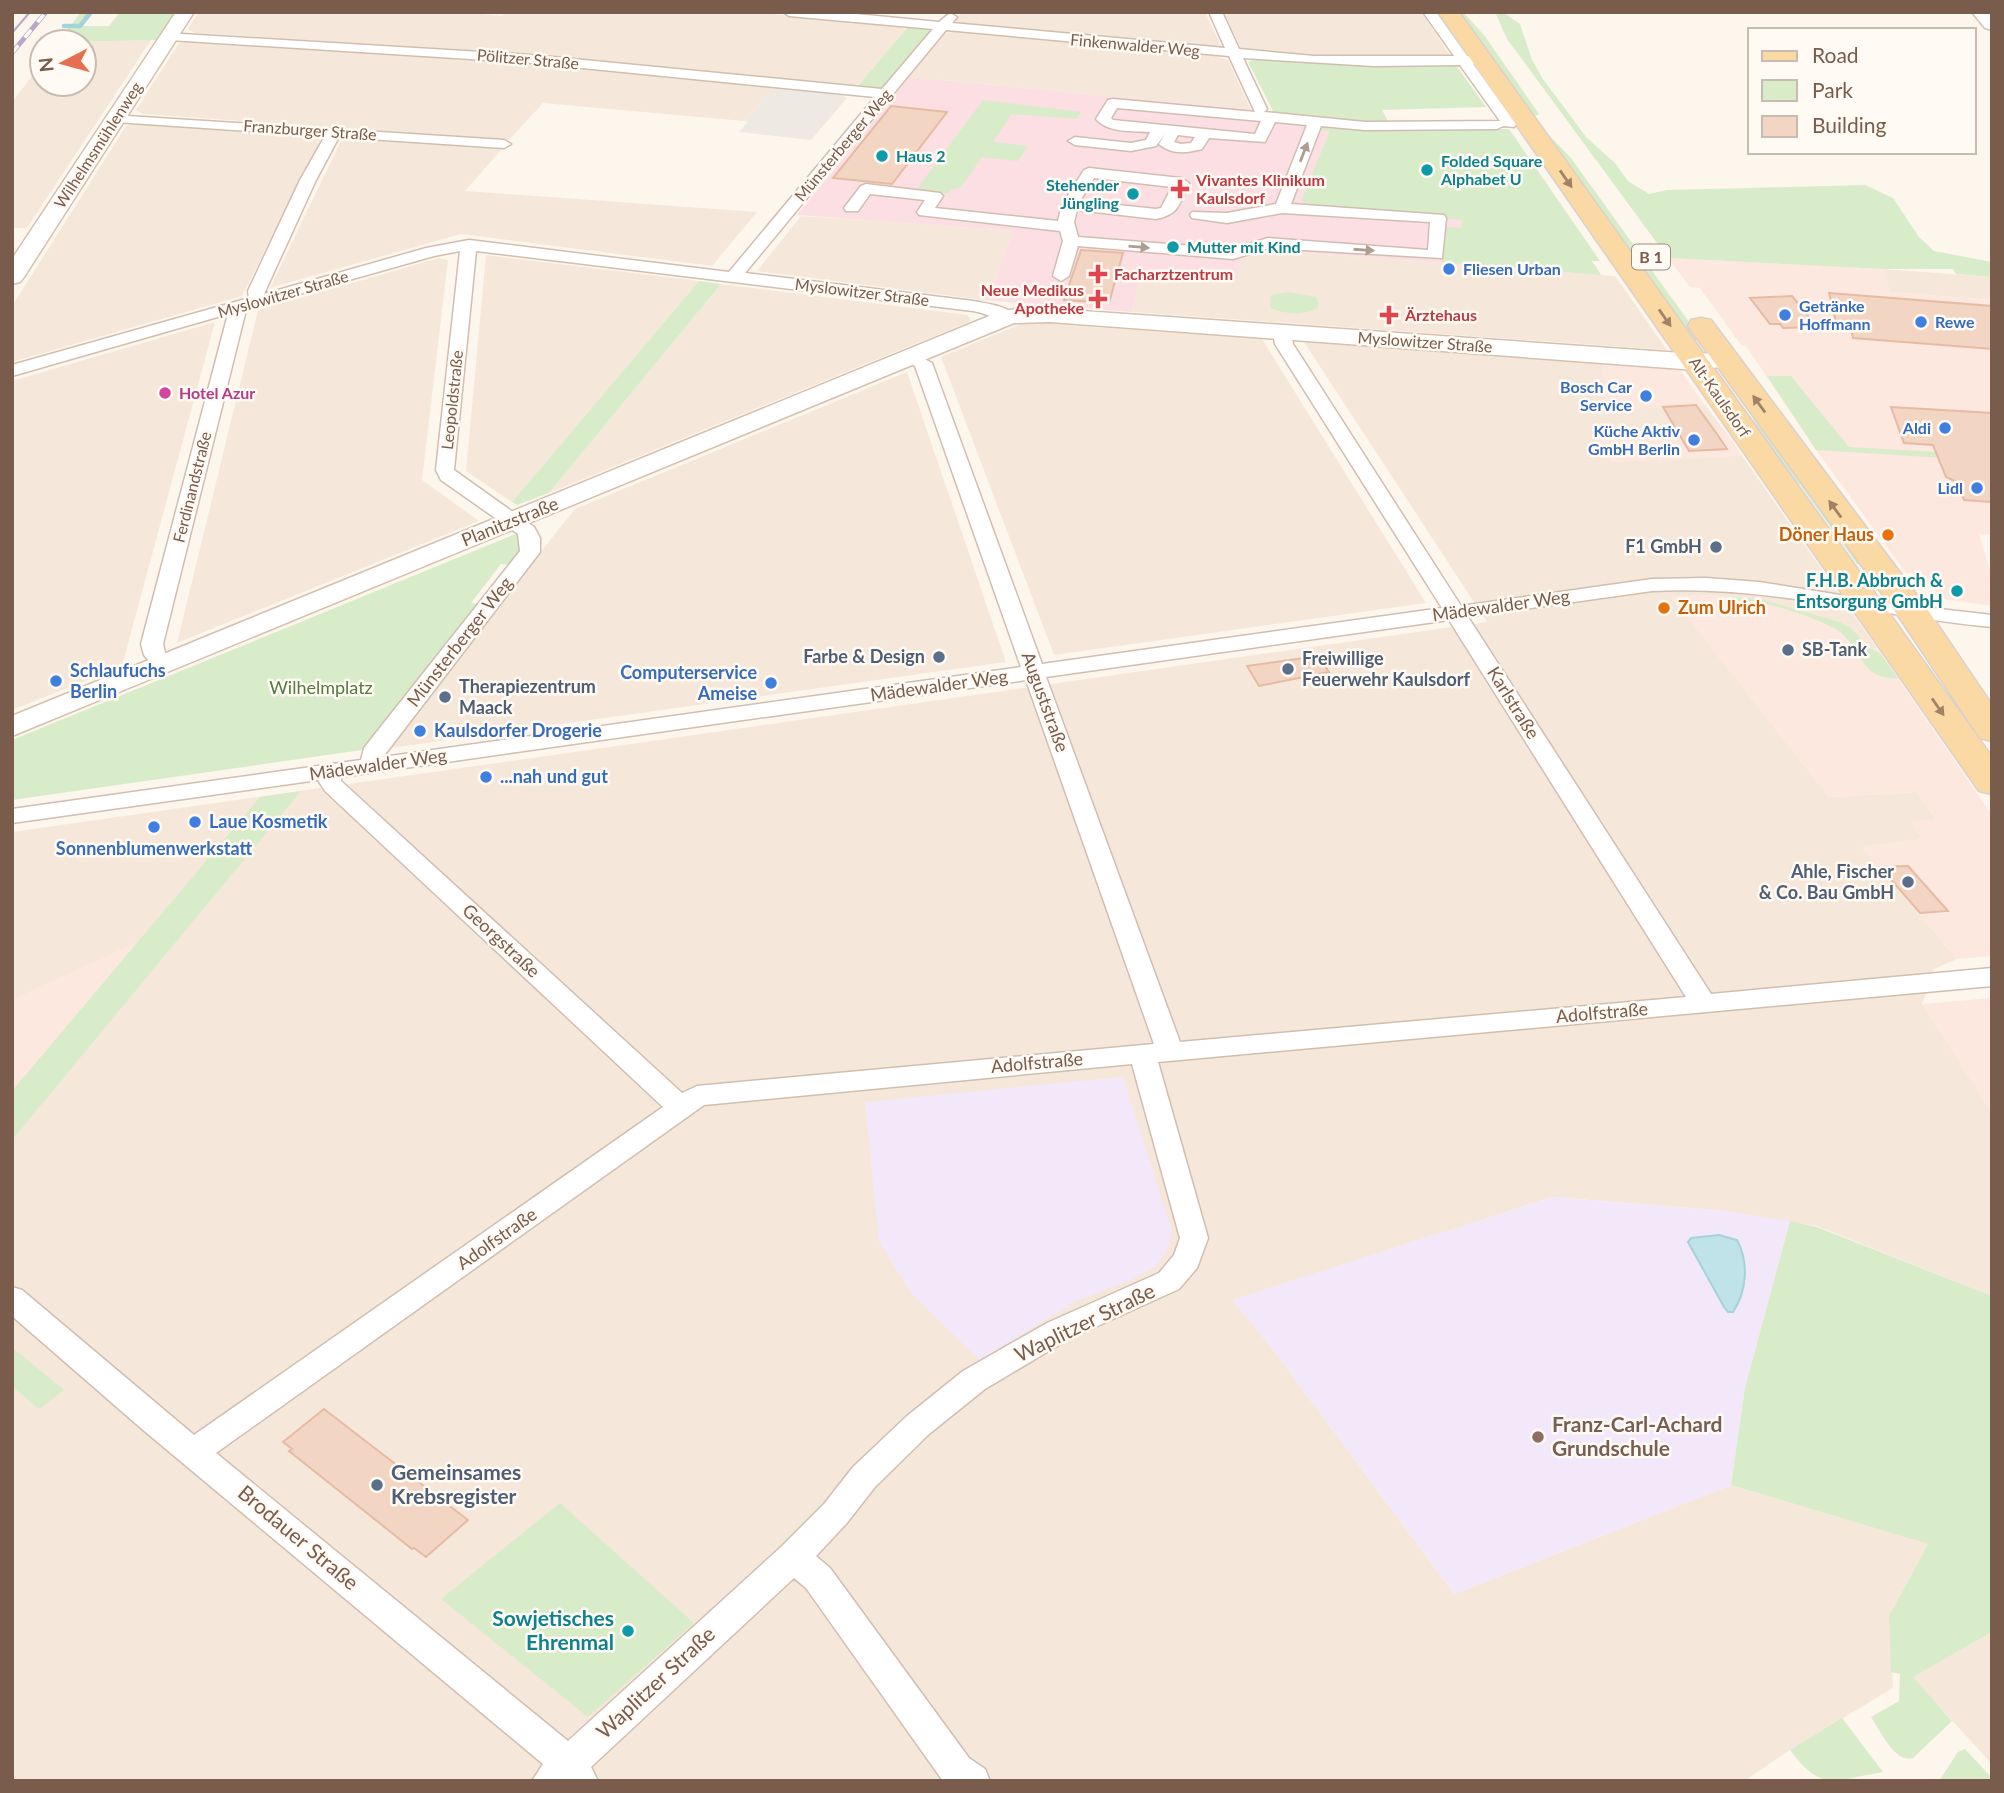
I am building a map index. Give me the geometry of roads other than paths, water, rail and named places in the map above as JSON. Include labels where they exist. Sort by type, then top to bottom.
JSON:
[{"type":"main road","name":"Alt-Kaulsdorf","points":[[1448,12],[1472,60],[1696,362],[1992,783]]},
{"type":"main road","name":"B 1","points":[[1576,155],[1638,240]]},
{"type":"main road","name":"Alt-Kaulsdorf","points":[[1687,306],[1913,612],[1992,731]]},
{"type":"street","name":"Wilhelmsmühlenweg","points":[[12,277],[185,12]]},
{"type":"street","name":"Finkenwalder Weg","points":[[789,12],[1235,54],[1373,62],[1472,60]]},
{"type":"street","points":[[923,25],[934,12]]},
{"type":"street","name":"Münsterberger Weg","points":[[733,277],[953,12]]},
{"type":"street","points":[[1166,130],[1166,144],[1180,149],[1197,146],[1204,133],[1260,139],[1265,113],[1215,12]]},
{"type":"street","name":"Alt-Kaulsdorf","points":[[1315,122],[1398,127],[1503,125],[1472,60],[1429,12]]},
{"type":"street","points":[[1981,12],[1992,24]]},
{"type":"street","name":"Pölitzer Straße","points":[[170,36],[532,59],[885,94]]},
{"type":"street","points":[[1166,130],[1109,124],[1103,119],[1113,103],[1265,113],[1315,122],[1282,208]]},
{"type":"street","name":"Franzburger Straße","points":[[116,118],[504,144]]},
{"type":"street","points":[[1075,141],[1140,147],[1151,143],[1166,130]]},
{"type":"street","points":[[261,300],[255,294],[256,291],[308,180],[335,132]]},
{"type":"street","points":[[1061,276],[1069,234],[1070,205],[1089,173],[1181,183],[1167,212]]},
{"type":"street","points":[[852,208],[866,189],[935,196],[925,212],[1010,221],[1069,234],[1210,253],[1233,254],[1268,243],[1436,255],[1438,218],[1282,208],[1227,218],[1070,205]]},
{"type":"street","name":"Myslowitzer Straße","points":[[12,371],[432,251],[469,245],[987,308],[1008,317],[1026,314],[1696,362],[1727,360]]},
{"type":"street","name":"Leopoldstraße","points":[[469,245],[445,470],[449,476],[513,521]]},
{"type":"street","name":"Ferdinandstraße","points":[[164,664],[155,655],[152,644],[237,314],[232,308]]},
{"type":"street","name":"Planitzstraße","points":[[12,727],[1008,317]]},
{"type":"street","name":"Karlstraße","points":[[1282,332],[1284,344],[1703,1003]]},
{"type":"street","name":"Auguststraße","points":[[913,358],[923,363],[1170,1051]]},
{"type":"street","name":"Münsterberger Weg","points":[[372,765],[372,753],[530,552],[527,531],[513,521]]},
{"type":"street","name":"Mädewalder Weg","points":[[12,816],[1456,612],[1679,583],[1761,586],[1866,605],[1992,621]]},
{"type":"street","name":"Georgstraße","points":[[329,771],[330,783],[333,786],[681,1107]]},
{"type":"street","name":"Adolfstraße","points":[[194,1452],[697,1096],[1992,977]]},
{"type":"street","name":"Waplitzer Straße","points":[[566,1775],[624,1711],[793,1557],[835,1514],[864,1477],[918,1425],[974,1380],[1058,1331],[1160,1287],[1184,1265],[1194,1238],[1142,1054]]},
{"type":"street","name":"Brodauer Straße","points":[[12,1298],[566,1775]]},
{"type":"street","points":[[793,1557],[818,1578],[956,1770],[972,1781]]},
{"type":"water","points":[[1719,1235],[1737,1240],[1745,1267],[1744,1286],[1733,1312],[1728,1312],[1724,1307],[1688,1242],[1691,1238]]},
{"type":"waterway","points":[[64,26],[80,26],[91,12]]},
{"type":"tram line","points":[[12,33],[30,12]]},
{"type":"railway","points":[[12,53],[46,12]]},
{"type":"place","name":"Haus 2","points":[[882,156]]},
{"type":"place","name":"Folded Square Alphabet U","points":[[1427,170]]},
{"type":"place","name":"Vivantes Klinikum Kaulsdorf","points":[[1180,189]]},
{"type":"place","name":"Stehender Jüngling","points":[[1133,194]]},
{"type":"place","name":"Mutter mit Kind","points":[[1173,247]]},
{"type":"place","name":"Fliesen Urban","points":[[1449,269]]},
{"type":"place","name":"Facharztzentrum","points":[[1098,274]]},
{"type":"place","name":"Neue Medikus Apotheke","points":[[1098,299]]},
{"type":"place","name":"Ärztehaus","points":[[1389,315]]},
{"type":"place","name":"Getränke Hoffmann","points":[[1785,315]]},
{"type":"place","name":"Rewe","points":[[1921,322]]},
{"type":"place","name":"Hotel Azur","points":[[165,393]]},
{"type":"place","name":"Bosch Car Service","points":[[1646,396]]},
{"type":"place","name":"Aldi","points":[[1945,428]]},
{"type":"place","name":"Küche Aktiv GmbH Berlin","points":[[1694,440]]},
{"type":"place","name":"Lidl","points":[[1977,488]]},
{"type":"place","name":"Döner Haus","points":[[1888,535]]},
{"type":"place","name":"F1 GmbH","points":[[1716,547]]},
{"type":"place","name":"F.H.B. Abbruch & Entsorgung GmbH","points":[[1957,591]]},
{"type":"place","name":"Zum Ulrich","points":[[1664,608]]},
{"type":"place","name":"SB-Tank","points":[[1788,650]]},
{"type":"place","name":"Farbe & Design","points":[[939,657]]},
{"type":"place","name":"Freiwillige Feuerwehr Kaulsdorf","points":[[1288,669]]},
{"type":"place","name":"Schlaufuchs Berlin","points":[[56,681]]},
{"type":"place","name":"Computerservice Ameise","points":[[771,683]]},
{"type":"place","name":"Therapiezentrum Maack","points":[[445,697]]},
{"type":"place","name":"Kaulsdorfer Drogerie","points":[[420,731]]},
{"type":"place","name":"...nah und gut","points":[[486,777]]},
{"type":"place","name":"Laue Kosmetik","points":[[195,822]]},
{"type":"place","name":"Sonnenblumenwerkstatt","points":[[154,827]]},
{"type":"place","name":"Ahle, Fischer & Co. Bau GmbH","points":[[1908,882]]},
{"type":"place","name":"Franz-Carl-Achard Grundschule","points":[[1538,1437]]},
{"type":"place","name":"Gemeinsames Krebsregister","points":[[377,1485]]},
{"type":"place","name":"Sowjetisches Ehrenmal","points":[[628,1631]]},
{"type":"park label","name":"Wilhelmplatz","points":[[321,688]]}]
